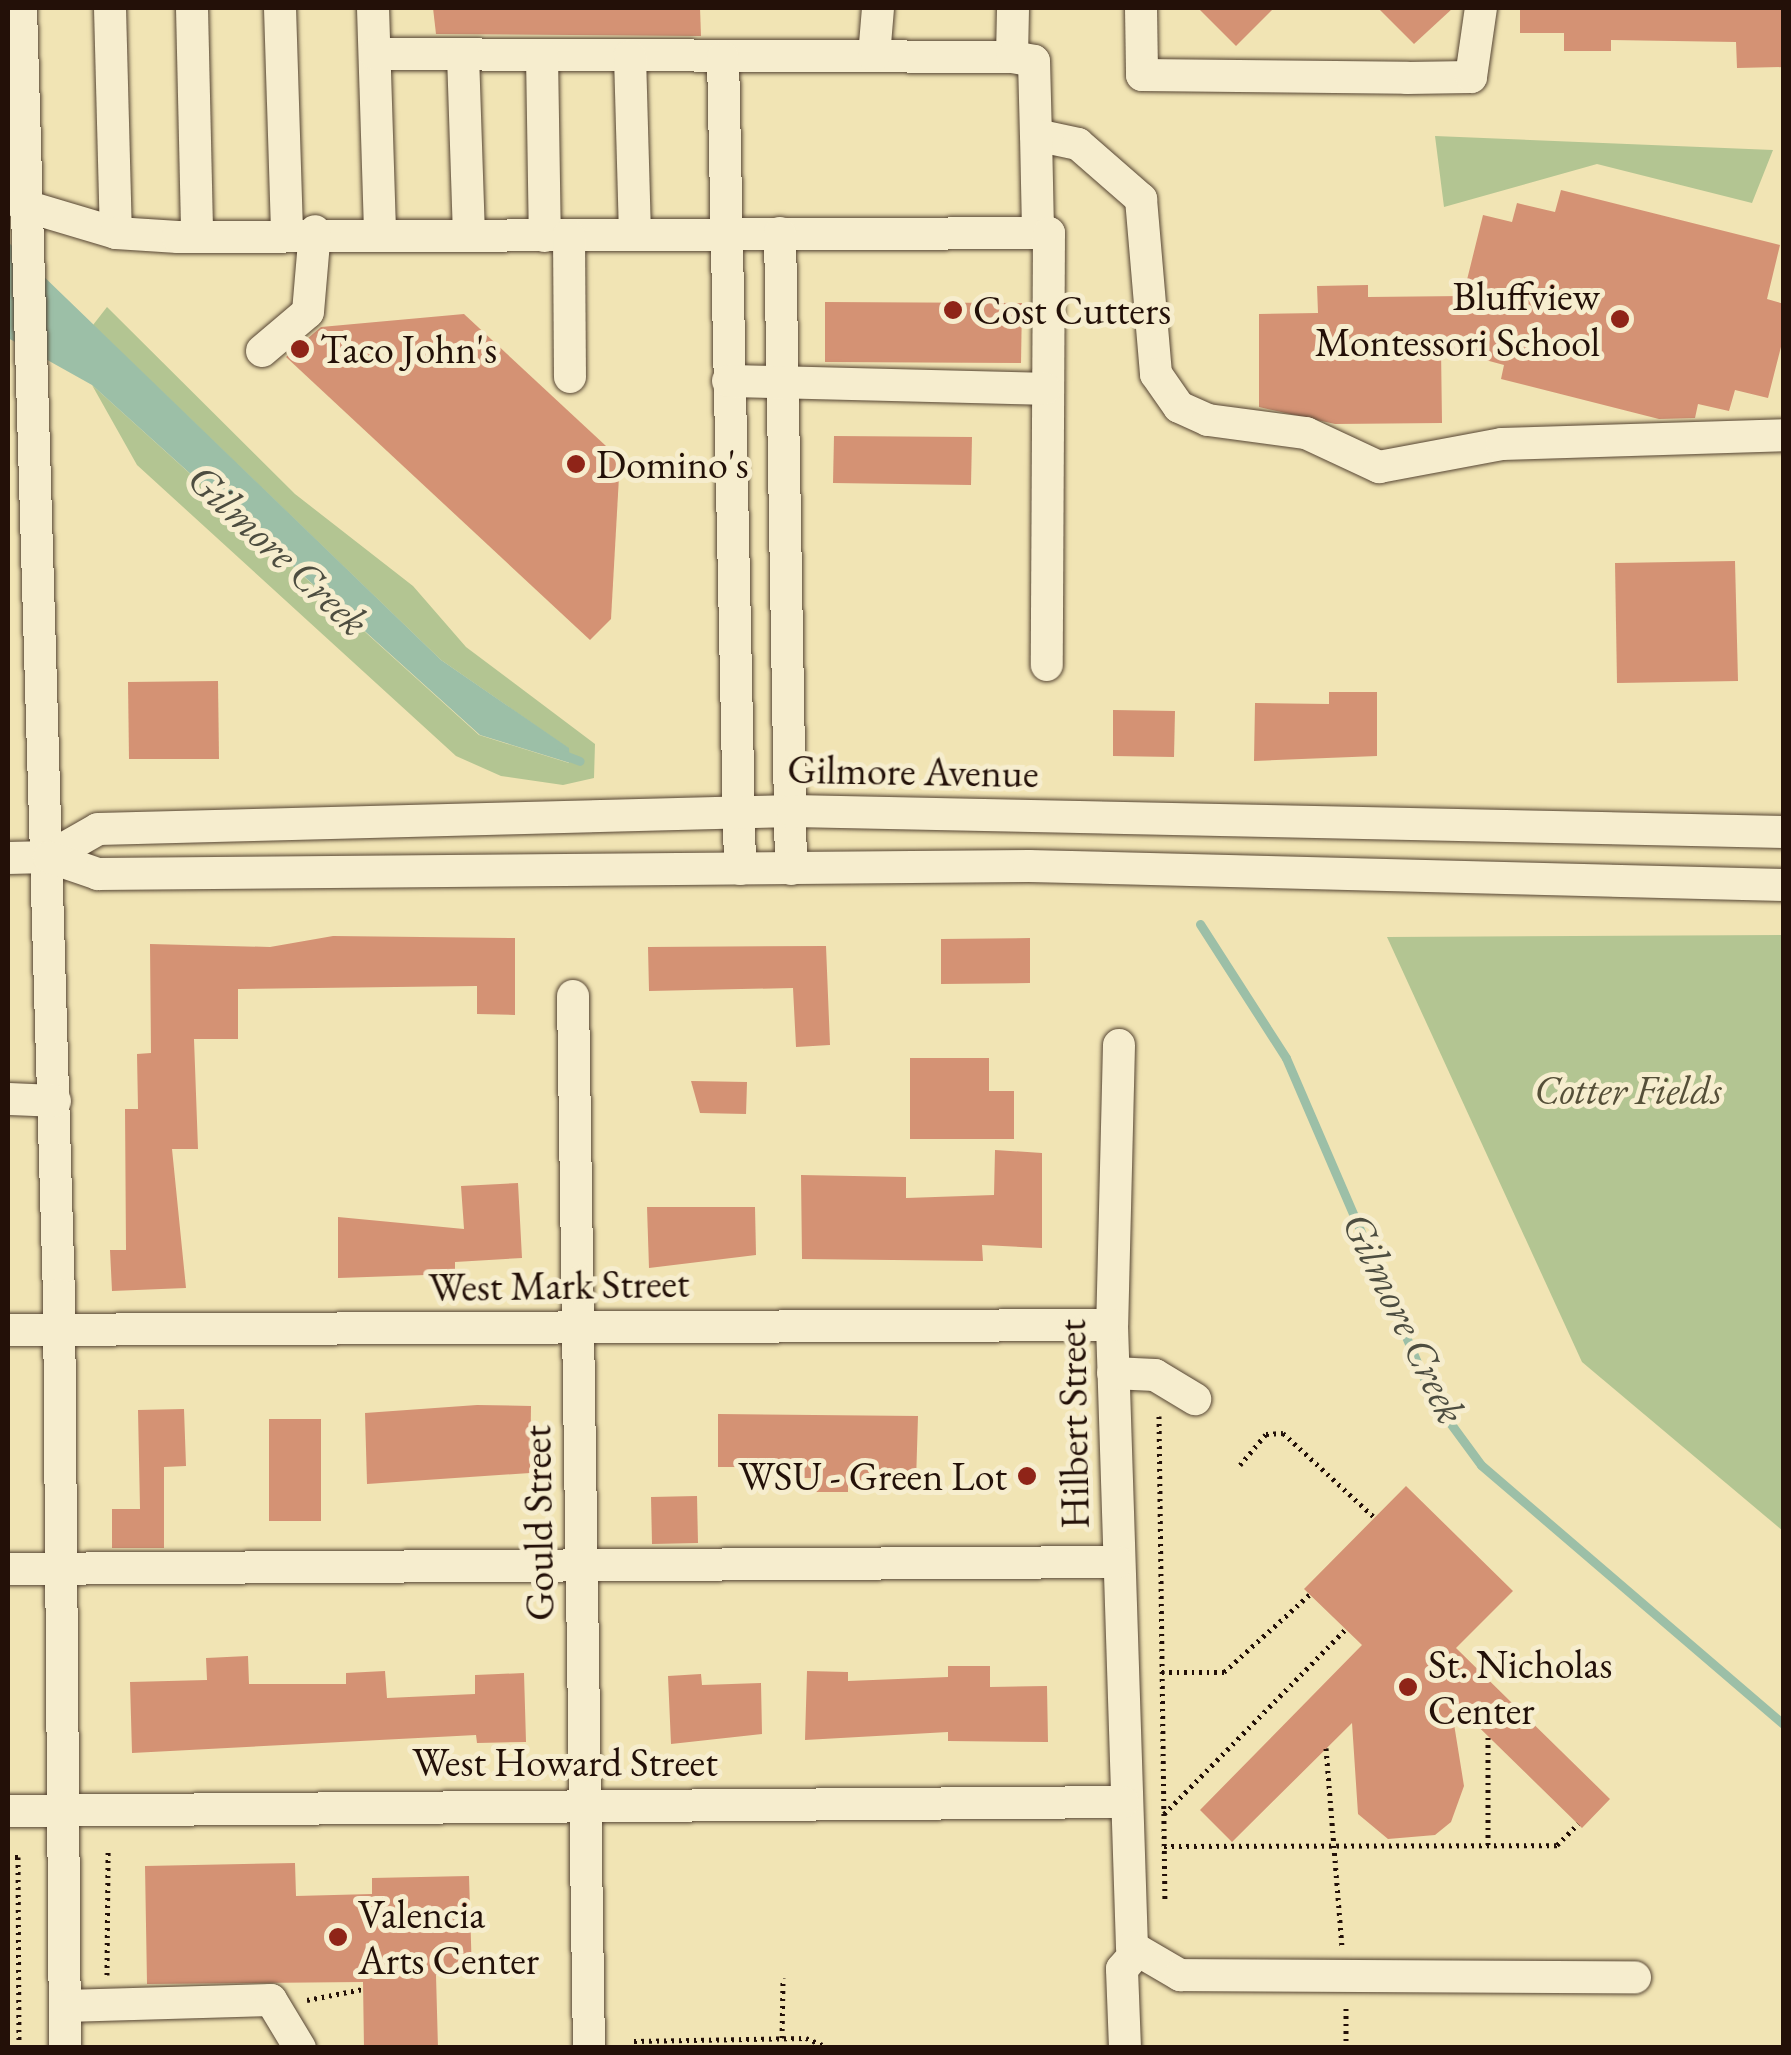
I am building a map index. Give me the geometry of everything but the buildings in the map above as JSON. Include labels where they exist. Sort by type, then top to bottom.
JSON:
[{"type":"street","points":[[21,8],[22,208],[49,857],[60,1330],[55,1568],[65,2048]]},
{"type":"street","points":[[110,8],[116,234]]},
{"type":"street","points":[[192,8],[197,237]]},
{"type":"street","points":[[262,352],[308,312],[280,8]]},
{"type":"street","points":[[374,8],[380,230]]},
{"type":"street","points":[[874,56],[878,8]]},
{"type":"street","points":[[1012,57],[1013,8]]},
{"type":"street","points":[[1142,8],[1142,74],[1407,78],[1471,77],[1481,8]]},
{"type":"street","points":[[375,54],[1012,57],[1034,61],[1038,233]]},
{"type":"street","points":[[463,55],[468,234]]},
{"type":"street","points":[[542,55],[570,377]]},
{"type":"street","points":[[630,56],[635,234]]},
{"type":"street","points":[[724,57],[740,869]]},
{"type":"street","points":[[1036,135],[1078,144],[1142,199],[1156,374],[1179,407],[1208,420],[1306,432],[1380,467],[1502,444],[1784,435]]},
{"type":"street","points":[[22,208],[116,234],[197,237],[380,230],[557,235],[1050,233],[1045,389],[1047,665]]},
{"type":"street","points":[[780,233],[793,811],[790,869]]},
{"type":"street","points":[[728,381],[1045,389]]},
{"type":"street","name":"Gilmore Avenue","points":[[49,857],[98,828],[793,811],[1784,832]]},
{"type":"street","name":"Gilmore Avenue","points":[[8,858],[49,857],[98,874],[1029,866],[1784,885]]},
{"type":"street","name":"Gould Street","points":[[572,996],[589,2048]]},
{"type":"street","name":"Hilbert Street","points":[[1119,1045],[1112,1324],[1128,1930],[1137,1952]]},
{"type":"street","points":[[8,1100],[55,1101]]},
{"type":"street","name":"West Mark Street","points":[[8,1330],[580,1331],[1112,1324]]},
{"type":"street","points":[[1113,1373],[1159,1377],[1195,1398]]},
{"type":"street","points":[[8,1569],[582,1561],[1118,1562]]},
{"type":"street","name":"West Howard Street","points":[[8,1811],[1123,1802]]},
{"type":"street","points":[[1125,2048],[1122,1968],[1137,1952],[1180,1975],[1635,1977]]},
{"type":"street","points":[[65,2006],[275,2006],[300,2048]]},
{"type":"path","points":[[1159,1377],[1165,1846]]},
{"type":"path","points":[[1240,1465],[1266,1434],[1284,1433],[1374,1518]]},
{"type":"path","points":[[1162,1672],[1224,1672],[1310,1594]]},
{"type":"path","points":[[1164,1814],[1346,1629]]},
{"type":"path","points":[[1488,1736],[1488,1845]]},
{"type":"path","points":[[1326,1748],[1328,1846],[1346,1974],[1346,2048]]},
{"type":"path","points":[[1126,1845],[1557,1845],[1578,1824]]},
{"type":"path","points":[[107,2004],[108,1848]]},
{"type":"path","points":[[8,1857],[18,1857],[19,2048]]},
{"type":"path","points":[[782,2038],[783,1978]]},
{"type":"path","points":[[275,2006],[363,1989]]},
{"type":"path","points":[[634,2040],[782,2038],[830,2048]]},
{"type":"path","points":[[1204,2048],[1320,2048]]},
{"type":"green space","points":[[1435,136],[1773,150],[1752,203],[1597,164],[1444,207]]},
{"type":"green space","points":[[107,307],[295,494],[413,586],[466,647],[595,744],[594,778],[563,785],[501,776],[456,756],[137,465],[92,385],[479,735],[569,763],[568,748],[441,660],[93,325]]},
{"type":"green space","name":"Cotter Fields","points":[[1784,935],[1783,1531],[1582,1362],[1387,937]]},
{"type":"water","points":[[8,242],[441,660],[569,748],[570,763],[480,735],[92,385],[8,338]]},
{"type":"waterway","name":"Gilmore Creek","points":[[559,753],[580,761]]},
{"type":"waterway","name":"Gilmore Creek","points":[[1200,924],[1286,1058],[1434,1401],[1481,1465],[1784,1725]]},
{"type":"place","name":"Cost Cutters","points":[[953,310]]},
{"type":"place","name":"Bluffview Montessori School","points":[[1620,319]]},
{"type":"place","name":"Taco John's","points":[[300,349]]},
{"type":"place","name":"Domino's","points":[[576,464]]},
{"type":"place","name":"WSU - Green Lot","points":[[1027,1476]]},
{"type":"place","name":"St. Nicholas Center","points":[[1408,1687]]},
{"type":"place","name":"Valencia Arts Center","points":[[338,1937]]}]
